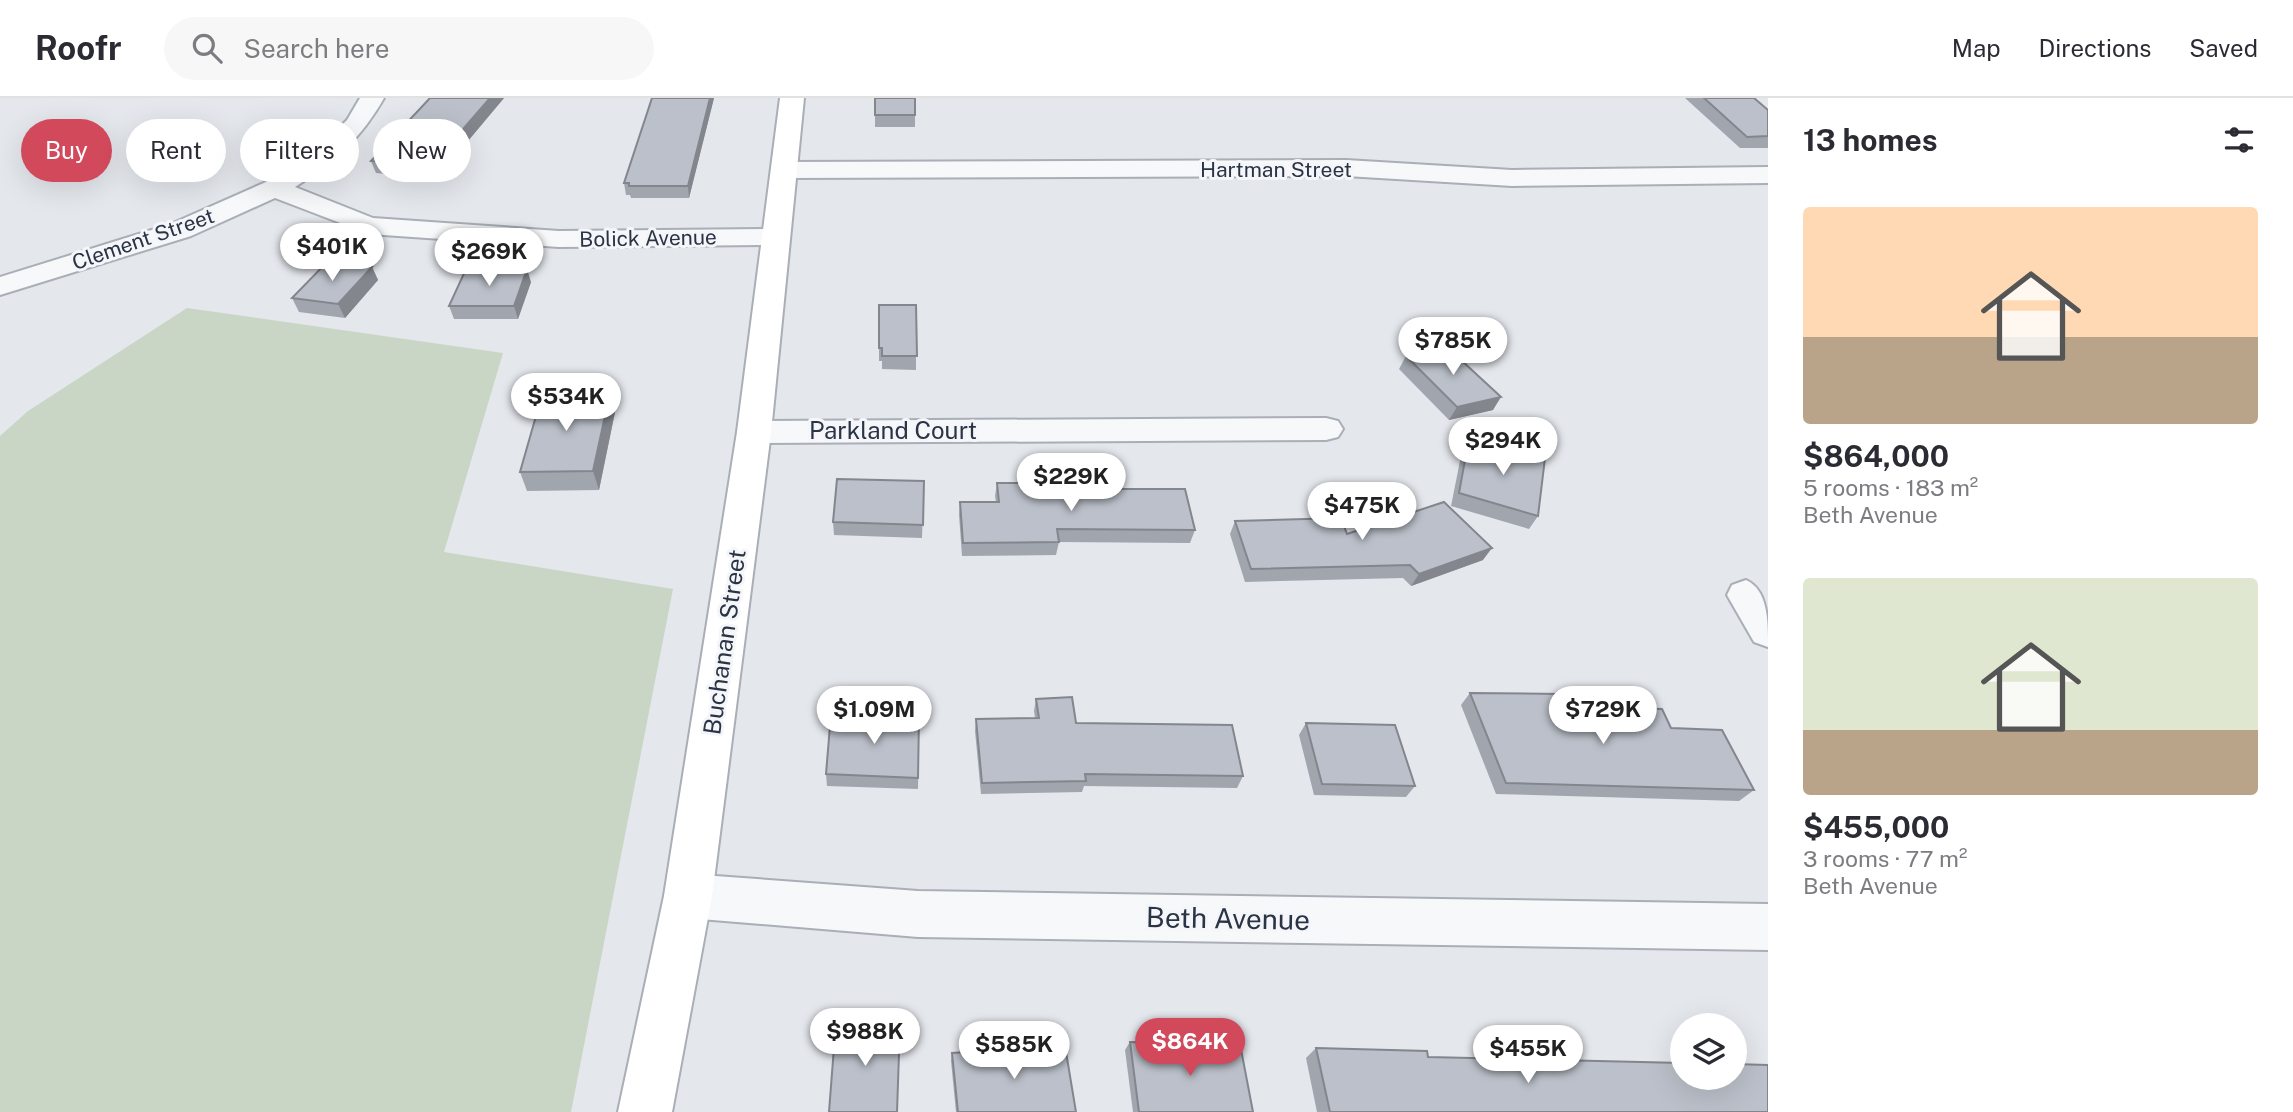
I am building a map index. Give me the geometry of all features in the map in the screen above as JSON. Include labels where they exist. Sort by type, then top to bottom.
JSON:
[{"type":"street","name":"Clement Street","points":[[0,286],[181,230],[275,188],[324,157],[357,124],[372,98]]},
{"type":"street","name":"Buchanan Street","points":[[645,1112],[688,896],[754,432],[792,98]]},
{"type":"street","name":"Hartman Street","points":[[785,170],[1346,168],[1512,178],[1768,175]]},
{"type":"street","name":"Bolick Avenue","points":[[275,188],[369,226],[559,239],[776,237]]},
{"type":"street","name":"Parkland Court","points":[[754,432],[1326,429]]},
{"type":"street","points":[[1746,595],[1768,631]]},
{"type":"street","name":"Beth Avenue","points":[[688,896],[918,914],[1768,927]]},
{"type":"green space","points":[[187,308],[503,353],[444,552],[673,589],[571,1112],[0,1112],[0,436],[28,411]]},
{"type":"building","points":[[430,98],[490,98],[471,120],[410,119]]},
{"type":"building","points":[[652,98],[710,98],[688,186],[629,186],[629,183],[624,183]]},
{"type":"building","points":[[875,98],[915,98],[915,115],[875,115]]},
{"type":"building","points":[[1704,98],[1754,98],[1768,110],[1768,136],[1747,137]]},
{"type":"building","points":[[328,261],[372,267],[338,304],[292,298]]},
{"type":"building","points":[[466,269],[527,269],[514,306],[449,306]]},
{"type":"building","points":[[879,305],[916,305],[917,356],[882,356],[882,348],[879,348]]},
{"type":"building","points":[[1447,347],[1501,397],[1457,407],[1406,356]]},
{"type":"building","points":[[610,393],[593,471],[520,472],[542,395]]},
{"type":"building","points":[[1469,438],[1545,458],[1538,516],[1459,493]]},
{"type":"building","points":[[837,479],[924,481],[923,525],[833,522]]},
{"type":"building","points":[[997,483],[1049,483],[1050,489],[1185,489],[1195,530],[1057,529],[1059,542],[963,543],[960,502],[999,502]]},
{"type":"building","points":[[1444,502],[1492,548],[1419,574],[1410,565],[1251,569],[1235,521],[1341,518],[1347,534]]},
{"type":"building","points":[[1470,693],[1561,694],[1566,706],[1662,709],[1671,728],[1722,730],[1754,790],[1506,783]]},
{"type":"building","points":[[1072,697],[1076,723],[1232,725],[1243,776],[1085,774],[1086,781],[982,783],[976,719],[1039,718],[1036,699]]},
{"type":"building","points":[[831,714],[919,717],[918,778],[826,774]]},
{"type":"building","points":[[1306,723],[1395,725],[1415,786],[1322,784]]},
{"type":"building","points":[[836,1021],[900,1024],[897,1112],[829,1112]]},
{"type":"building","points":[[1130,1042],[1240,1044],[1253,1112],[1139,1112]]},
{"type":"building","points":[[1065,1046],[1076,1112],[958,1112],[952,1053]]},
{"type":"building","points":[[1316,1048],[1427,1051],[1428,1057],[1670,1063],[1670,1090],[1747,1090],[1747,1064],[1768,1065],[1768,1112],[1330,1112]]}]
